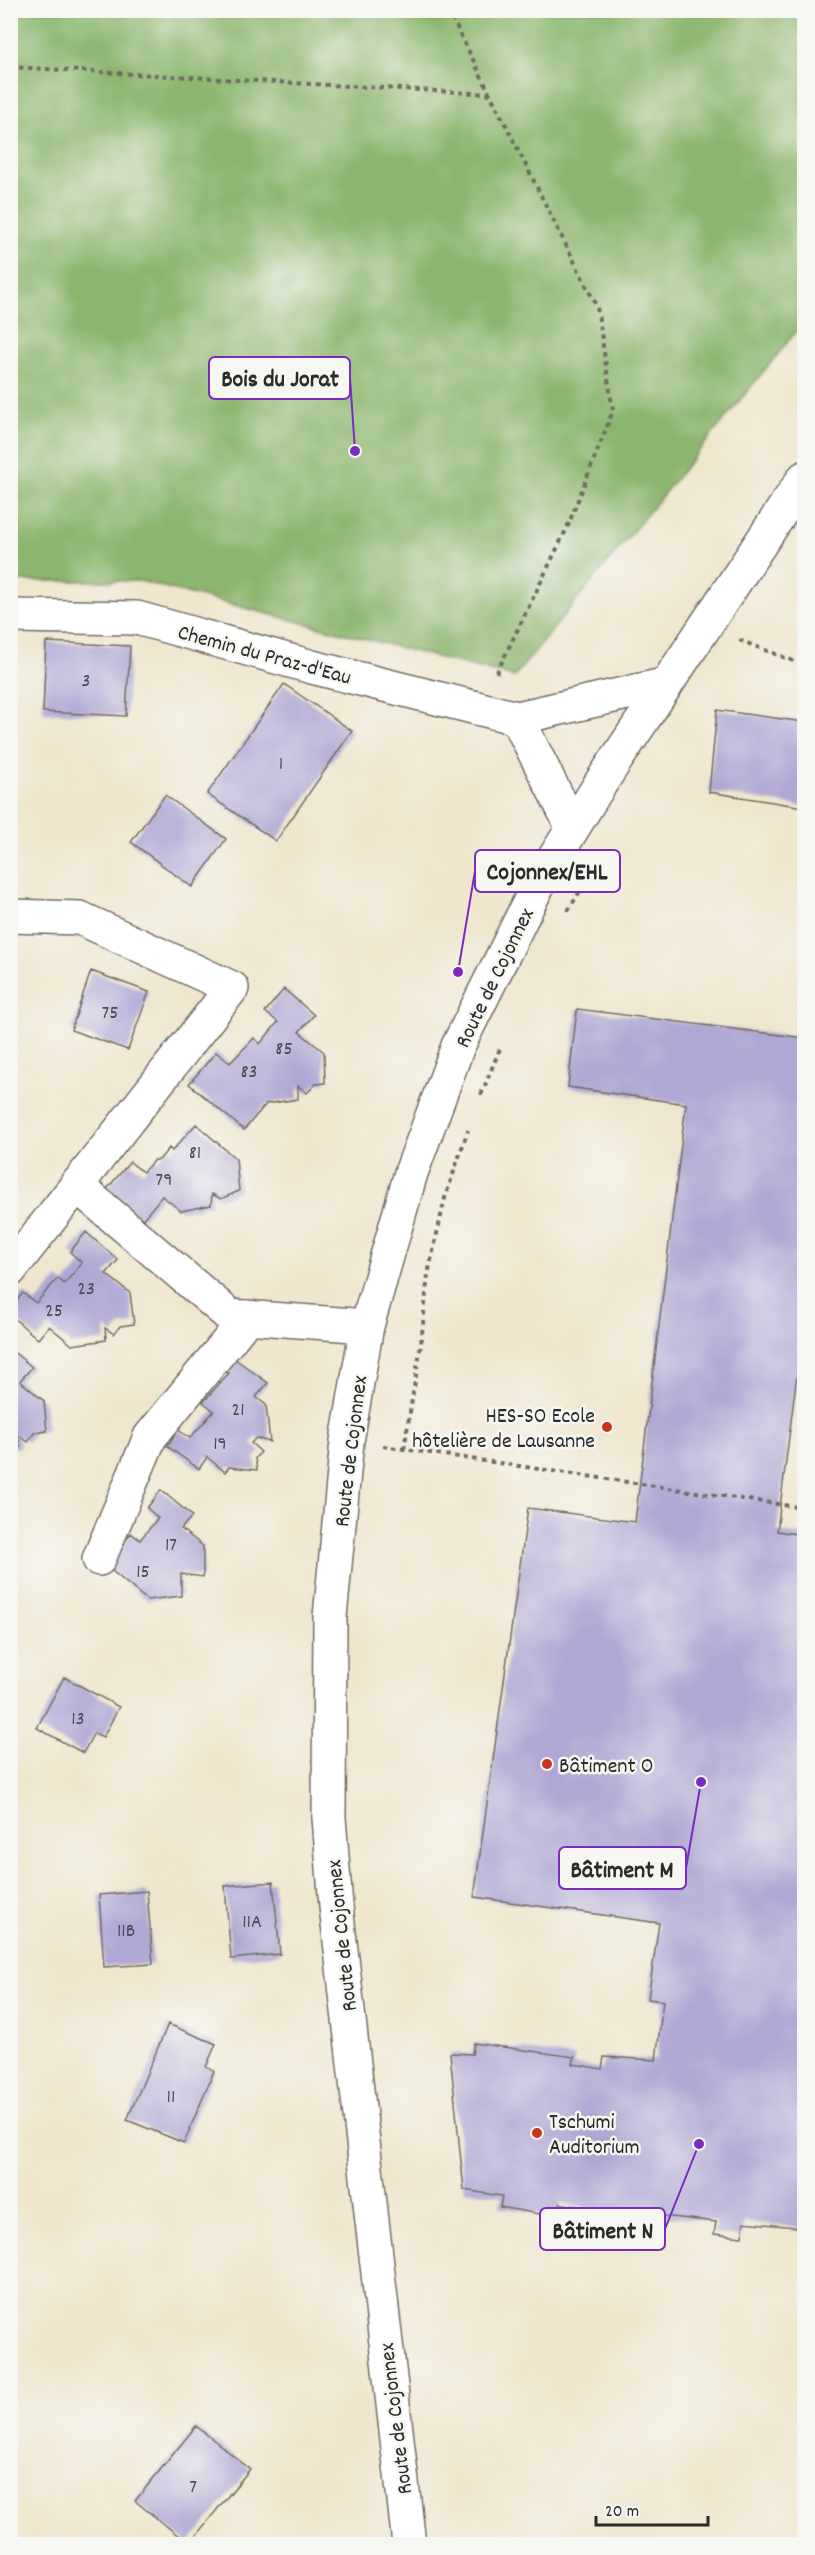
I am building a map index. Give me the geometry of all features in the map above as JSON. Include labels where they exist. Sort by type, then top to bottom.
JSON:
[{"type":"street","name":"Route de Cojonnex","points":[[409,2544],[340,1942],[329,1818],[330,1617],[347,1441],[367,1326],[411,1173],[458,1046],[539,883],[667,684],[804,478]]},
{"type":"street","name":"Chemin du Praz-d'Eau","points":[[10,616],[137,618],[312,667],[479,710],[517,717],[667,684]]},
{"type":"street","points":[[517,717],[573,828]]},
{"type":"street","points":[[10,916],[80,918],[232,988],[10,1270]]},
{"type":"street","points":[[76,1185],[230,1316],[367,1326]]},
{"type":"street","points":[[99,1559],[150,1437],[248,1317]]},
{"type":"path","points":[[448,10],[597,307],[613,411],[567,528],[479,710]]},
{"type":"path","points":[[10,67],[491,94]]},
{"type":"path","points":[[733,650],[745,632]]},
{"type":"path","points":[[739,640],[804,665]]},
{"type":"path","points":[[563,920],[586,880]]},
{"type":"path","points":[[480,1100],[504,1040]]},
{"type":"path","points":[[404,1449],[421,1344],[428,1274],[445,1198],[472,1121]]},
{"type":"path","points":[[374,1444],[804,1508]]},
{"type":"green space","points":[[10,11],[804,11],[804,322],[514,677],[140,581],[11,581]]},
{"type":"building","points":[[46,642],[130,646],[126,716],[43,712]]},
{"type":"building","points":[[284,684],[352,731],[276,841],[207,794]]},
{"type":"building","points":[[717,710],[804,722],[804,807],[709,792]]},
{"type":"building","points":[[165,795],[226,839],[192,887],[131,842]]},
{"type":"building","points":[[91,971],[149,992],[128,1050],[71,1030]]},
{"type":"building","points":[[284,989],[314,1015],[299,1032],[324,1052],[325,1083],[316,1084],[307,1093],[298,1086],[298,1099],[266,1104],[244,1130],[189,1084],[216,1052],[230,1063],[254,1038],[260,1044],[278,1022],[265,1012]]},
{"type":"building","points":[[577,1009],[804,1038],[804,1319],[777,1531],[804,1535],[804,2228],[744,2222],[742,2237],[714,2234],[716,2222],[627,2212],[625,2232],[585,2227],[587,2208],[560,2203],[557,2217],[500,2207],[502,2196],[464,2190],[450,2053],[472,2054],[474,2043],[575,2057],[573,2064],[602,2069],[604,2057],[656,2060],[663,2001],[648,1999],[659,1923],[474,1897],[528,1508],[635,1522],[686,1104],[568,1087]]},
{"type":"building","points":[[196,1124],[236,1159],[239,1191],[221,1199],[212,1194],[211,1205],[181,1211],[162,1196],[143,1219],[106,1190],[130,1162],[143,1172],[154,1160],[159,1160],[169,1148],[172,1151]]},
{"type":"building","points":[[86,1232],[118,1260],[106,1274],[130,1293],[134,1324],[120,1326],[114,1334],[105,1328],[106,1340],[72,1345],[49,1326],[38,1339],[10,1315],[10,1308],[23,1293],[36,1303],[58,1278],[64,1284],[82,1263],[70,1252]]},
{"type":"building","points":[[10,1349],[32,1367],[20,1381],[44,1401],[47,1431],[34,1433],[28,1442],[18,1435],[20,1447],[10,1449]]},
{"type":"building","points":[[234,1358],[268,1383],[256,1397],[266,1405],[270,1442],[256,1438],[251,1443],[261,1452],[255,1458],[257,1470],[229,1467],[225,1472],[207,1457],[199,1469],[167,1446],[178,1430],[190,1438],[214,1411],[203,1402],[229,1373],[222,1371]]},
{"type":"building","points":[[161,1490],[192,1516],[181,1529],[203,1546],[203,1577],[181,1574],[181,1596],[147,1600],[106,1566],[131,1533],[140,1540],[158,1518],[147,1508]]},
{"type":"building","points":[[64,1677],[119,1707],[103,1737],[94,1733],[83,1753],[37,1728]]},
{"type":"building","points":[[273,1882],[280,1954],[231,1959],[225,1886]]},
{"type":"building","points":[[147,1891],[153,1964],[104,1967],[99,1895]]},
{"type":"building","points":[[168,2024],[216,2044],[206,2067],[214,2071],[184,2143],[127,2120]]},
{"type":"building","points":[[196,2426],[250,2469],[189,2544],[135,2501]]},
{"type":"place","name":"Bois du Jorat","points":[[355,451]]},
{"type":"place","name":"Cojonnex/EHL","points":[[458,972]]},
{"type":"place","name":"HES-SO Ecole hôtelière de Lausanne","points":[[607,1427]]},
{"type":"place","name":"Bâtiment O","points":[[547,1764]]},
{"type":"place","name":"Bâtiment M","points":[[701,1782]]},
{"type":"place","name":"Tschumi Auditorium","points":[[537,2133]]},
{"type":"place","name":"Bâtiment N","points":[[699,2144]]}]
